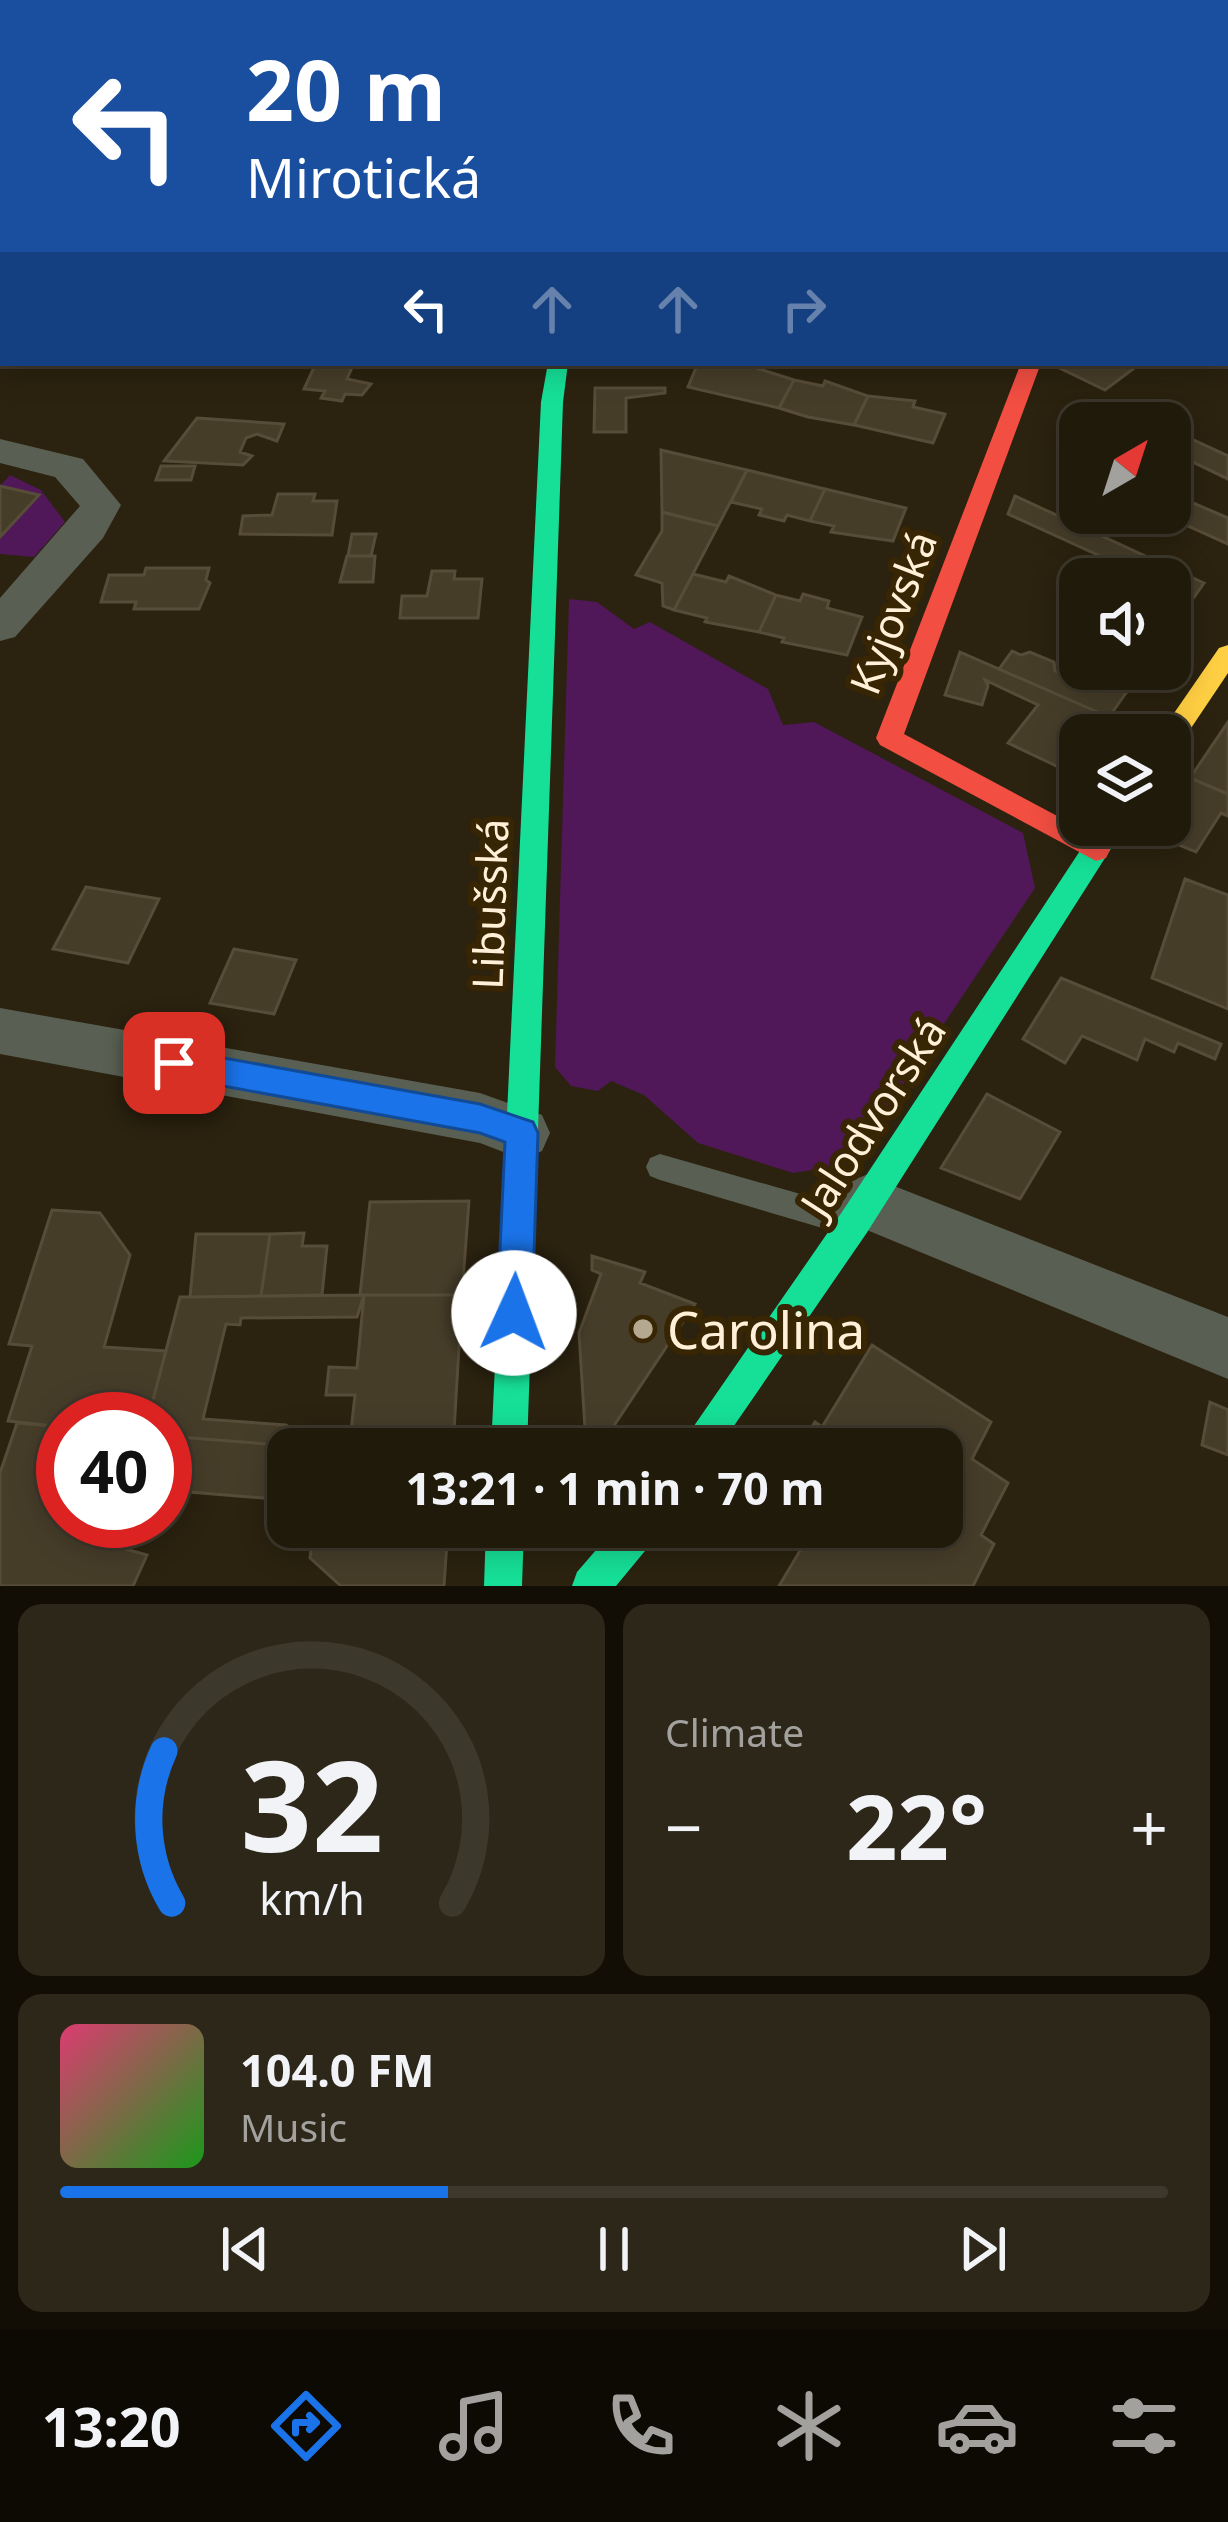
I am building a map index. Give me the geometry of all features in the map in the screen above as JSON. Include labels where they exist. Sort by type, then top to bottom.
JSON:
[{"type":"street","name":"Libušská","points":[[509,1428],[552,401],[558,366]]},
{"type":"street","name":"Kyjovská","points":[[1030,366],[890,738],[1096,850]]},
{"type":"street","points":[[0,452],[69,468],[101,505],[88,528],[0,626]]},
{"type":"street","points":[[1187,714],[1228,654]]},
{"type":"street","name":"Jalodvorská","points":[[711,1428],[860,1213],[1099,846]]},
{"type":"street","points":[[0,1031],[480,1118],[522,1133]]},
{"type":"street","points":[[860,1213],[1228,1348]]},
{"type":"street","points":[[503,1586],[505,1548]]},
{"type":"street","points":[[591,1586],[623,1548]]},
{"type":"lane","points":[[660,1167],[860,1213]]},
{"type":"shaded area","points":[[10,475],[41,490],[65,522],[34,557],[0,554],[0,537],[38,496],[0,486]]},
{"type":"shaded area","points":[[569,599],[597,602],[634,629],[650,622],[768,689],[783,725],[814,722],[1023,833],[1035,888],[850,1164],[793,1173],[698,1143],[644,1095],[611,1081],[598,1091],[571,1086],[555,1067]]},
{"type":"building","points":[[315,366],[353,366],[347,379],[371,384],[362,395],[345,394],[342,401],[321,398],[325,391],[304,389]]},
{"type":"building","points":[[697,366],[750,366],[794,380],[779,408],[688,387]]},
{"type":"building","points":[[1055,366],[1137,366],[1105,390]]},
{"type":"building","points":[[794,380],[823,386],[825,381],[868,396],[854,425],[808,417],[779,408]]},
{"type":"building","points":[[595,388],[665,388],[665,393],[626,398],[626,432],[594,432]]},
{"type":"building","points":[[868,396],[915,401],[913,407],[945,414],[933,443],[854,425]]},
{"type":"building","points":[[197,418],[284,424],[277,441],[257,434],[246,438],[240,452],[252,456],[243,465],[164,461]]},
{"type":"building","points":[[1191,439],[1228,456],[1228,479],[1191,461]]},
{"type":"building","points":[[661,450],[747,470],[718,526],[662,512]]},
{"type":"building","points":[[161,466],[195,466],[191,480],[156,480]]},
{"type":"building","points":[[747,470],[825,489],[810,521],[759,515],[762,509],[731,502]]},
{"type":"building","points":[[0,486],[39,495],[0,537]]},
{"type":"building","points":[[825,489],[906,508],[893,541],[831,532],[834,526],[810,521]]},
{"type":"building","points":[[278,494],[315,494],[313,501],[337,501],[332,535],[240,534],[243,516],[272,515]]},
{"type":"building","points":[[1015,496],[1059,516],[1059,534],[1098,534],[1150,558],[1105,558],[1008,514]]},
{"type":"building","points":[[1191,502],[1228,518],[1228,544],[1191,527]]},
{"type":"building","points":[[662,512],[718,526],[674,610],[663,606],[662,583],[636,575],[662,531]]},
{"type":"building","points":[[352,534],[376,534],[371,556],[348,556]]},
{"type":"building","points":[[347,556],[375,556],[373,582],[340,582]]},
{"type":"building","points":[[146,568],[209,568],[206,580],[210,583],[199,609],[134,609],[136,602],[101,602],[109,575],[144,575]]},
{"type":"building","points":[[432,571],[455,571],[454,579],[482,579],[478,618],[400,618],[402,596],[427,596]]},
{"type":"building","points":[[693,574],[726,582],[729,576],[776,595],[759,632],[705,622],[707,618],[674,610]]},
{"type":"building","points":[[1191,577],[1204,583],[1191,601]]},
{"type":"building","points":[[803,594],[829,601],[827,608],[862,617],[847,655],[782,642],[784,638],[759,632],[776,595],[800,601]]},
{"type":"building","points":[[1012,651],[1030,652],[1054,662],[1059,690],[1128,690],[1111,714],[1102,714],[999,669]]},
{"type":"building","points":[[960,652],[1102,714],[1059,714],[1059,767],[1008,743],[1038,705],[985,680],[988,686],[982,705],[945,695]]},
{"type":"building","points":[[1228,722],[1228,794],[1191,777]]},
{"type":"building","points":[[1191,778],[1228,794],[1228,816],[1221,813],[1196,852],[1181,846],[1191,846]]},
{"type":"building","points":[[1185,879],[1228,895],[1228,1009],[1152,978]]},
{"type":"building","points":[[86,887],[159,899],[128,963],[53,949]]},
{"type":"building","points":[[234,949],[296,960],[274,1014],[210,1003]]},
{"type":"building","points":[[1061,978],[1221,1044],[1215,1059],[1178,1043],[1174,1052],[1145,1039],[1137,1060],[1082,1036],[1065,1063],[1023,1039]]},
{"type":"building","points":[[987,1094],[1060,1132],[1020,1199],[941,1168]]},
{"type":"building","points":[[469,1201],[462,1295],[360,1295],[370,1202]]},
{"type":"building","points":[[52,1210],[100,1213],[130,1255],[104,1347],[166,1351],[155,1392],[36,1392],[36,1424],[8,1421],[32,1346],[9,1344]]},
{"type":"building","points":[[304,1233],[302,1246],[327,1246],[322,1295],[261,1296],[270,1234]]},
{"type":"building","points":[[196,1234],[270,1234],[261,1296],[190,1297]]},
{"type":"building","points":[[592,1256],[645,1272],[640,1283],[695,1304],[612,1428],[585,1428],[579,1333],[601,1274],[592,1270]]},
{"type":"building","points":[[364,1295],[462,1295],[454,1428],[351,1428],[355,1395],[326,1395],[329,1367],[357,1368]]},
{"type":"building","points":[[364,1295],[357,1317],[241,1318],[240,1325],[226,1324],[203,1419],[290,1428],[267,1428],[267,1444],[192,1438],[192,1392],[155,1392],[180,1297]]},
{"type":"building","points":[[872,1345],[991,1422],[972,1459],[1008,1483],[981,1535],[994,1544],[973,1586],[779,1586],[802,1548],[963,1548],[963,1428],[811,1428],[815,1422],[822,1427]]},
{"type":"building","points":[[1210,1402],[1228,1410],[1228,1455],[1202,1445]]},
{"type":"building","points":[[17,1423],[36,1425],[36,1548],[122,1548],[147,1555],[133,1586],[0,1586],[0,1473]]},
{"type":"building","points":[[192,1438],[267,1444],[267,1498],[192,1492]]},
{"type":"building","points":[[311,1548],[447,1548],[444,1586],[341,1586],[310,1558]]},
{"type":"traffic: fast","points":[[510,1428],[552,402],[558,366]]},
{"type":"traffic: fast","points":[[711,1428],[854,1223],[1098,846]]},
{"type":"traffic: fast","points":[[503,1586],[504,1548]]},
{"type":"traffic: fast","points":[[591,1586],[623,1548]]},
{"type":"traffic: slow","points":[[1187,714],[1228,654]]},
{"type":"traffic: jam","points":[[1030,366],[889,738],[1096,850]]},
{"type":"place","name":"Carolina","points":[[643,1329]]},
{"type":"route","points":[[174,1063],[480,1118],[522,1133],[514,1313]]}]
